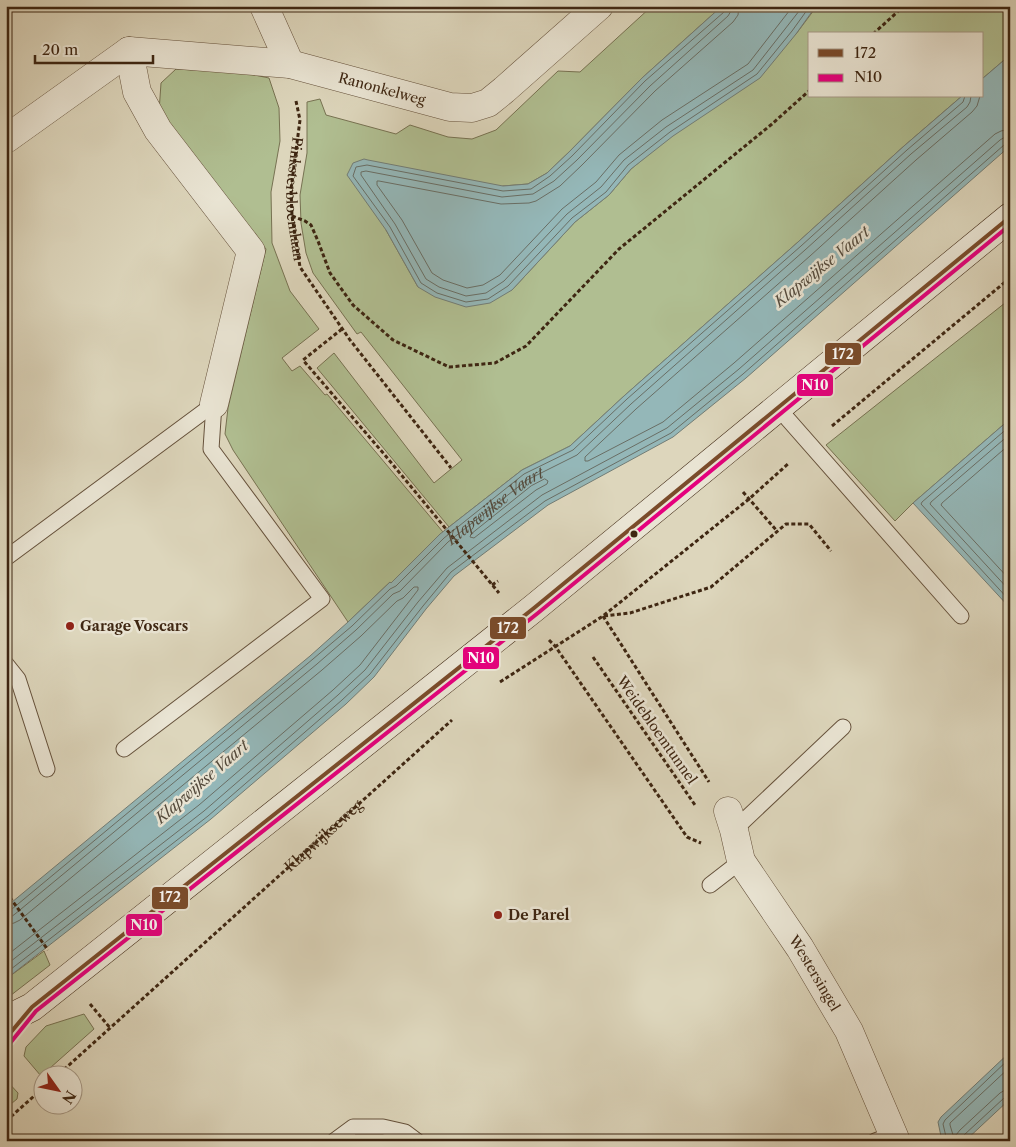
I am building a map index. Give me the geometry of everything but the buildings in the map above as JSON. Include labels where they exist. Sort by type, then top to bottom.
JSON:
[{"type":"street","points":[[264,6],[290,64]]},
{"type":"street","name":"Ranonkelweg","points":[[129,51],[290,64],[450,107],[472,108],[488,103],[598,6]]},
{"type":"street","points":[[6,139],[129,51],[137,92],[158,130],[251,251],[214,404]]},
{"type":"street","points":[[6,1038],[32,1007],[523,617],[1010,217]]},
{"type":"street","name":"Westersingel","points":[[731,820],[741,861],[800,948],[849,1031],[888,1138]]},
{"type":"street","points":[[6,1020],[32,1007]]},
{"type":"lane","points":[[6,558],[214,404]]},
{"type":"lane","points":[[124,749],[322,599],[211,449],[214,404]]},
{"type":"lane","points":[[778,408],[961,616]]},
{"type":"lane","points":[[6,664],[18,679],[47,769]]},
{"type":"lane","points":[[731,820],[842,727]]},
{"type":"lane","points":[[710,885],[741,861]]},
{"type":"lane","points":[[334,1141],[353,1128],[383,1127],[405,1132],[417,1141]]},
{"type":"path","points":[[875,32],[904,6]]},
{"type":"path","name":"Pinksterbloemlaan","points":[[290,64],[300,120],[291,189],[292,216],[300,267],[342,328],[451,468]]},
{"type":"path","points":[[292,216],[311,225],[330,273],[354,305],[393,340],[449,367],[495,363],[526,346],[619,249],[772,124],[808,92]]},
{"type":"path","points":[[342,328],[303,360],[384,454],[492,585],[555,646],[687,837],[741,861]]},
{"type":"path","points":[[743,492],[776,531]]},
{"type":"path","points":[[497,684],[603,616],[630,613],[711,587],[786,524],[809,524],[830,551]]},
{"type":"path","points":[[492,585],[498,581]]},
{"type":"path","points":[[603,616],[731,820]]},
{"type":"path","name":"Weidebloemtunnel","points":[[593,657],[698,809]]},
{"type":"path","name":"Klapwijkseweg","points":[[70,1064],[458,715]]},
{"type":"path","points":[[6,892],[48,950]]},
{"type":"path","points":[[6,1121],[32,1098]]},
{"type":"path","points":[[1006,1141],[1010,1137]]},
{"type":"green space","points":[[652,6],[722,6],[642,78],[547,173],[528,184],[503,186],[386,230],[418,287],[512,290],[575,222],[609,195],[631,169],[796,34],[817,6],[1010,6],[1010,55],[984,77],[984,32],[808,32],[808,98],[960,98],[570,446],[522,470],[449,527],[317,368],[334,353],[434,483],[462,460],[361,332],[357,334],[313,273],[306,253],[301,223],[300,195],[307,153],[307,102],[320,99],[326,115],[396,134],[410,125],[448,137],[472,139],[496,130],[558,71],[580,72]]},
{"type":"green space","points":[[176,69],[240,72],[269,78],[279,108],[280,141],[271,192],[272,243],[290,291],[319,329],[282,358],[292,371],[300,366],[325,395],[327,394],[443,532],[391,584],[390,582],[348,622],[233,450],[225,434],[228,408],[266,249],[159,112],[161,83]]},
{"type":"green space","points":[[1010,299],[1010,419],[913,503],[895,521],[826,445]]},
{"type":"green space","points":[[44,951],[50,965],[6,999],[6,979]]},
{"type":"green space","points":[[84,1014],[94,1029],[55,1064],[32,1065],[24,1056],[26,1047],[46,1026]]},
{"type":"green space","points":[[6,1080],[18,1093],[17,1099],[6,1108]]},
{"type":"water","points":[[722,6],[816,6],[760,78],[673,136],[631,169],[609,195],[575,222],[512,290],[490,303],[466,307],[435,297],[418,287],[386,230],[347,175],[353,163],[364,159],[503,186],[528,184],[547,173],[642,78]]},
{"type":"water","name":"Klapwijkse Vaart","points":[[1010,55],[1010,146],[746,378],[673,437],[548,505],[454,576],[374,677],[346,704],[211,819],[6,979],[6,907],[310,656],[391,583],[440,534],[522,470],[570,446],[960,98],[984,98],[984,77]]},
{"type":"water","points":[[1010,419],[1010,608],[913,503]]},
{"type":"water","points":[[1010,1052],[1010,1099],[965,1141],[942,1141],[938,1122],[941,1117]]},
{"type":"transit line","name":"172","points":[[6,1038],[32,1007],[534,608],[1010,217]]},
{"type":"transit line","name":"N10","points":[[11,1042],[36,1011],[538,613],[1010,225]]},
{"type":"place","name":"Garage Voscars","points":[[70,626]]},
{"type":"place","name":"De Parel","points":[[498,915]]}]
